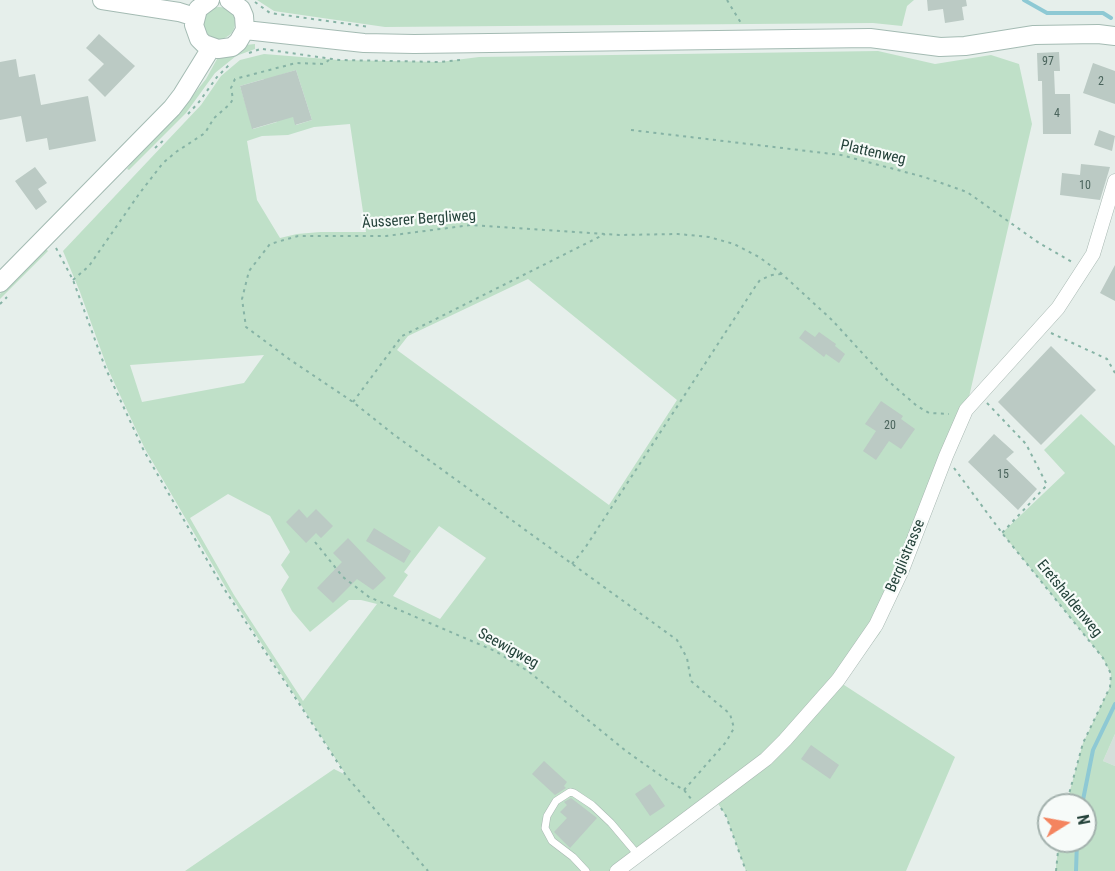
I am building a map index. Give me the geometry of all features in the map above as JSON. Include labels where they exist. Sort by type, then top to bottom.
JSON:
[{"type":"main road","points":[[111,0],[179,12],[201,5]]},
{"type":"main road","points":[[201,5],[195,32],[199,39],[211,48],[225,49],[238,42],[245,30],[241,9],[229,0]]},
{"type":"main road","points":[[245,30],[354,42],[414,44],[851,38],[883,39],[939,47],[965,46],[1034,34],[1115,36]]},
{"type":"main road","points":[[0,283],[172,108],[189,86],[211,48]]},
{"type":"street","name":"Berglistrasse","points":[[617,871],[766,759],[838,680],[876,625],[902,570],[966,410],[1058,308],[1087,264],[1093,254],[1115,181]]},
{"type":"lane","points":[[585,871],[573,857],[552,841],[545,828],[547,816],[556,801],[570,792],[592,806],[611,823],[638,855]]},
{"type":"path","points":[[253,0],[270,13],[373,27]]},
{"type":"path","points":[[727,0],[742,24]]},
{"type":"path","points":[[73,280],[89,266],[163,163],[205,133],[214,118],[230,104],[233,99],[231,88],[235,79],[296,63],[324,64],[330,59]]},
{"type":"path","name":"Plattenweg","points":[[631,130],[841,155],[905,171],[967,192],[1019,230],[1066,260],[1087,264]]},
{"type":"path","name":"Äusserer Bergliweg","points":[[726,742],[734,728],[730,714],[691,681],[687,658],[677,640],[393,434],[353,402],[246,327],[242,299],[249,271],[270,244],[298,236],[386,236],[471,225],[606,234],[678,234],[709,237],[734,244],[759,257],[782,274],[832,320],[887,380],[917,406],[929,413],[946,414],[966,410]]},
{"type":"path","points":[[353,402],[402,336],[606,234]]},
{"type":"path","points":[[46,237],[63,259],[73,280],[105,367],[144,451],[221,584],[347,777],[428,871]]},
{"type":"path","points":[[572,564],[585,548],[760,280],[772,274],[782,274]]},
{"type":"path","points":[[1040,328],[1107,359],[1115,374]]},
{"type":"path","points":[[980,395],[1026,444],[1047,485],[1002,533]]},
{"type":"path","name":"Eretshaldenweg","points":[[946,456],[1002,533],[1103,658],[1111,674],[1110,687],[1083,742],[1069,793]]},
{"type":"path","name":"Seewigweg","points":[[315,542],[343,577],[369,597],[495,651],[528,671],[626,751],[684,790],[726,742]]},
{"type":"path","points":[[726,816],[746,871]]},
{"type":"path","points":[[1056,871],[1058,853]]},
{"type":"shaded area","points":[[1115,734],[1115,766],[1103,761]]},
{"type":"green space","points":[[257,0],[914,0],[907,6],[902,26],[873,23],[385,27],[274,11]]},
{"type":"green space","points":[[219,7],[230,12],[235,23],[230,34],[219,39],[208,34],[203,23],[208,12]]},
{"type":"green space","points":[[255,44],[255,49],[236,56],[215,73],[186,113],[129,170],[127,169],[136,156],[181,110],[206,79],[217,59],[245,45]]},
{"type":"green space","points":[[878,51],[935,64],[991,55],[1019,64],[1032,124],[966,410],[880,633],[841,683],[955,757],[906,871],[746,871],[726,816],[717,802],[618,871],[185,871],[334,769],[346,775],[229,593],[145,449],[107,367],[63,251],[201,105],[221,76],[240,60],[264,54],[339,60],[440,62],[479,57]],"holes":[[[296,70],[312,120],[296,125],[280,75]],[[264,79],[277,122],[253,129],[240,86]],[[350,124],[366,232],[320,232],[280,238],[257,200],[247,141],[262,136],[288,135],[314,127]],[[528,279],[677,400],[609,505],[397,350],[408,336]],[[264,355],[244,383],[142,402],[130,365]],[[228,494],[270,516],[290,552],[281,565],[289,577],[281,590],[292,611],[310,632],[349,600],[377,604],[303,701],[234,595],[190,518]],[[439,526],[486,558],[440,619],[393,596],[408,575],[404,572]]]},
{"type":"green space","points":[[45,248],[48,251],[0,299],[0,294]]},
{"type":"green space","points":[[1081,414],[1115,446],[1115,734],[1103,761],[1115,766],[1115,871],[1056,871],[1058,853],[1097,853],[1097,793],[1069,793],[1083,743],[1110,687],[1111,674],[1103,658],[1002,533],[1065,473],[1044,450]]},
{"type":"building","points":[[927,0],[966,0],[967,6],[962,7],[964,20],[945,23],[943,9],[928,11]]},
{"type":"building","points":[[99,34],[135,66],[105,97],[88,80],[104,64],[86,48]]},
{"type":"building","points":[[1059,52],[1060,71],[1054,71],[1055,94],[1070,94],[1071,134],[1043,134],[1042,81],[1038,81],[1037,53]]},
{"type":"building","points":[[16,59],[19,77],[35,74],[41,105],[88,96],[96,141],[49,150],[47,138],[26,142],[21,116],[0,120],[0,62]]},
{"type":"building","points":[[1093,63],[1115,71],[1115,104],[1083,93]]},
{"type":"building","points":[[296,70],[312,120],[295,125],[293,117],[252,129],[240,86]]},
{"type":"building","points":[[1099,130],[1115,136],[1112,151],[1094,145]]},
{"type":"building","points":[[1081,164],[1110,167],[1100,200],[1060,195],[1062,173],[1080,175]]},
{"type":"building","points":[[35,167],[47,183],[38,189],[47,202],[36,210],[15,181]]},
{"type":"building","points":[[1115,265],[1115,301],[1100,293]]},
{"type":"building","points":[[805,330],[815,337],[819,332],[836,344],[835,346],[845,354],[839,363],[826,354],[824,357],[799,338]]},
{"type":"building","points":[[1051,346],[1096,390],[1041,445],[998,402]]},
{"type":"building","points":[[881,401],[903,416],[901,419],[915,429],[901,449],[889,441],[876,460],[863,451],[876,431],[865,424]]},
{"type":"building","points":[[994,434],[1014,452],[1006,459],[1037,489],[1018,510],[968,462]]},
{"type":"building","points":[[299,509],[307,518],[316,509],[333,526],[321,538],[316,533],[306,543],[286,522]]},
{"type":"building","points":[[374,528],[411,551],[404,563],[366,541]]},
{"type":"building","points":[[348,538],[386,578],[373,590],[357,579],[333,603],[317,588],[342,562],[333,553]]},
{"type":"building","points":[[811,745],[839,765],[830,779],[801,759]]},
{"type":"building","points":[[544,761],[567,782],[564,786],[566,788],[555,795],[532,774]]},
{"type":"building","points":[[650,784],[665,806],[650,816],[635,794]]},
{"type":"building","points":[[571,798],[597,818],[570,848],[554,832],[567,818],[560,812],[567,805],[564,802]]},
{"type":"waterway","points":[[1024,0],[1047,13],[1103,13],[1111,18]]},
{"type":"waterway","points":[[1084,793],[1093,750],[1115,704]]},
{"type":"waterway","points":[[1076,871],[1077,853]]}]
